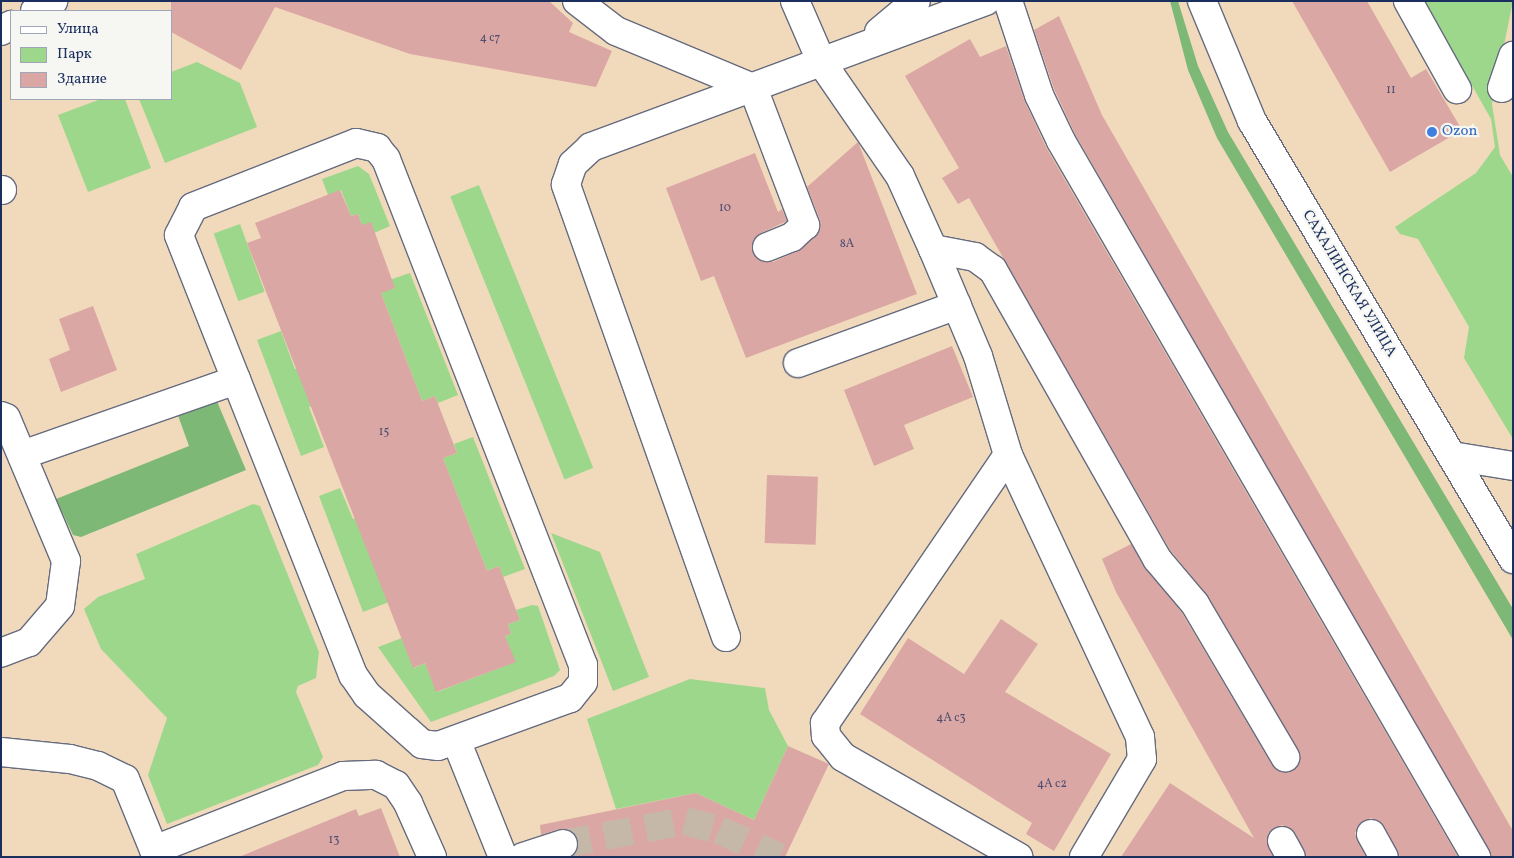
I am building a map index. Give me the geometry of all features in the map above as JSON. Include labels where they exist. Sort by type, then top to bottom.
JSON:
[{"type":"main road","points":[[37,10],[53,1]]},
{"type":"main road","points":[[577,1],[616,31],[753,88],[805,226],[792,237],[767,247]]},
{"type":"main road","points":[[795,1],[822,63],[888,155],[933,250],[978,356],[1008,455],[1143,748],[1137,768],[1084,857]]},
{"type":"main road","points":[[866,43],[916,1]]},
{"type":"main road","points":[[726,637],[566,184],[573,164],[591,147],[822,63],[866,43],[986,1]]},
{"type":"main road","points":[[1008,1],[1039,95],[1061,141],[1476,857]]},
{"type":"main road","name":"САХАЛИНСКАЯ УЛИЦА","points":[[1202,1],[1252,121],[1513,559]]},
{"type":"main road","points":[[1408,1],[1457,89]]},
{"type":"main road","points":[[1502,88],[1513,56]]},
{"type":"main road","points":[[356,143],[377,148],[386,159],[583,665],[583,682],[570,698],[456,740],[438,746],[422,744],[367,695],[353,674],[179,235],[184,218],[192,207],[356,143]]},
{"type":"main road","points":[[933,250],[975,257],[993,270],[1157,559],[1194,604],[1285,757]]},
{"type":"main road","points":[[798,363],[957,305]]},
{"type":"main road","points":[[22,455],[236,380]]},
{"type":"main road","points":[[1,416],[22,455],[66,561],[60,606],[29,642],[1,653]]},
{"type":"main road","points":[[1008,455],[825,724],[826,736],[844,757],[1018,857]]},
{"type":"main road","points":[[1452,456],[1513,466]]},
{"type":"main road","points":[[456,740],[503,857]]},
{"type":"main road","points":[[1,752],[70,759],[98,766],[125,779],[145,853],[343,776],[364,773],[396,784],[432,857]]},
{"type":"main road","points":[[522,857],[562,844]]},
{"type":"green space","points":[[1170,1],[1178,1],[1198,66],[1228,132],[1513,609],[1513,640],[1217,138],[1188,70]]},
{"type":"green space","points":[[1424,1],[1513,1],[1492,104],[1500,155],[1513,177],[1513,439],[1464,358],[1469,327],[1418,239],[1400,234],[1395,227],[1476,173],[1495,147],[1491,119]]},
{"type":"green space","points":[[197,62],[240,83],[257,127],[165,163],[139,100],[172,100],[172,72]]},
{"type":"green space","points":[[98,100],[125,100],[151,168],[88,192],[58,115]]},
{"type":"green space","points":[[358,166],[369,174],[390,226],[374,233],[362,225],[358,214],[351,216],[341,190],[328,195],[322,179]]},
{"type":"green space","points":[[479,185],[593,468],[565,479],[450,197]]},
{"type":"green space","points":[[240,224],[265,292],[238,301],[214,234]]},
{"type":"green space","points":[[410,273],[458,395],[438,403],[435,396],[422,401],[381,293],[392,279]]},
{"type":"green space","points":[[281,331],[295,369],[308,365],[322,401],[309,407],[324,447],[301,456],[257,340]]},
{"type":"green space","points":[[216,399],[246,470],[81,537],[73,535],[56,499],[189,446],[176,410]]},
{"type":"green space","points":[[473,437],[525,569],[503,577],[499,566],[487,571],[443,458],[457,453],[454,444]]},
{"type":"green space","points":[[340,488],[353,519],[367,514],[389,602],[363,612],[319,496]]},
{"type":"green space","points":[[253,504],[260,506],[319,652],[316,678],[298,686],[296,692],[323,757],[318,765],[167,824],[148,775],[167,718],[101,649],[84,609],[98,597],[145,579],[136,554]]},
{"type":"green space","points":[[551,533],[600,552],[649,677],[613,691]]},
{"type":"green space","points":[[532,605],[538,606],[560,670],[554,676],[431,722],[378,647],[402,638],[414,668],[425,663],[437,692],[515,662],[505,636],[511,634],[508,624],[520,620],[516,610]]},
{"type":"green space","points":[[690,679],[765,688],[769,710],[788,746],[754,820],[696,793],[616,809],[587,719]]},
{"type":"building","points":[[171,1],[549,1],[573,23],[569,32],[612,51],[596,87],[410,54],[275,7],[241,70],[172,33]]},
{"type":"building","points":[[1292,1],[1367,1],[1411,78],[1426,69],[1462,130],[1390,172]]},
{"type":"building","points":[[1059,16],[1102,115],[1513,831],[1513,857],[1492,857],[1075,134],[1054,89],[1034,30]]},
{"type":"building","points":[[970,39],[980,57],[1006,46],[1025,102],[1047,149],[1458,857],[1400,857],[1384,826],[1371,818],[1358,826],[1355,833],[1366,857],[1307,857],[1295,833],[1282,825],[1268,833],[1273,857],[1121,857],[1170,783],[1254,838],[1116,592],[1102,559],[1131,544],[1182,613],[1272,765],[1285,773],[1292,771],[1301,756],[1208,596],[1170,550],[969,198],[958,204],[942,178],[959,168],[905,76]]},
{"type":"building","points":[[858,142],[917,294],[746,358],[714,276],[701,281],[666,188],[755,153],[778,212],[782,209],[787,221],[761,233],[752,244],[757,259],[773,262],[798,251],[816,236],[820,220],[807,187]]},
{"type":"building","points":[[340,190],[351,216],[358,214],[362,225],[371,222],[395,288],[381,293],[422,401],[435,396],[457,453],[443,458],[487,571],[499,566],[520,620],[508,624],[511,634],[505,636],[516,662],[436,692],[425,663],[413,668],[247,243],[261,238],[255,223]]},
{"type":"building","points":[[93,306],[117,370],[61,392],[49,359],[70,350],[59,319]]},
{"type":"building","points":[[952,346],[973,397],[904,425],[914,449],[874,466],[844,390]]},
{"type":"building","points":[[767,475],[818,477],[816,545],[765,543]]},
{"type":"building","points":[[1001,619],[1038,644],[1005,692],[1111,754],[1054,851],[1026,834],[1032,823],[860,714],[908,638],[964,674]]},
{"type":"building","points":[[788,746],[829,764],[785,857],[571,857],[578,847],[573,832],[559,829],[541,835],[540,825],[696,793],[754,820]]},
{"type":"building","points":[[381,808],[400,857],[239,857],[356,809],[359,816]]},
{"type":"tunnel","points":[[563,844],[685,821],[719,830],[779,857]]},
{"type":"place","name":"Ozon","points":[[1432,132]]}]
